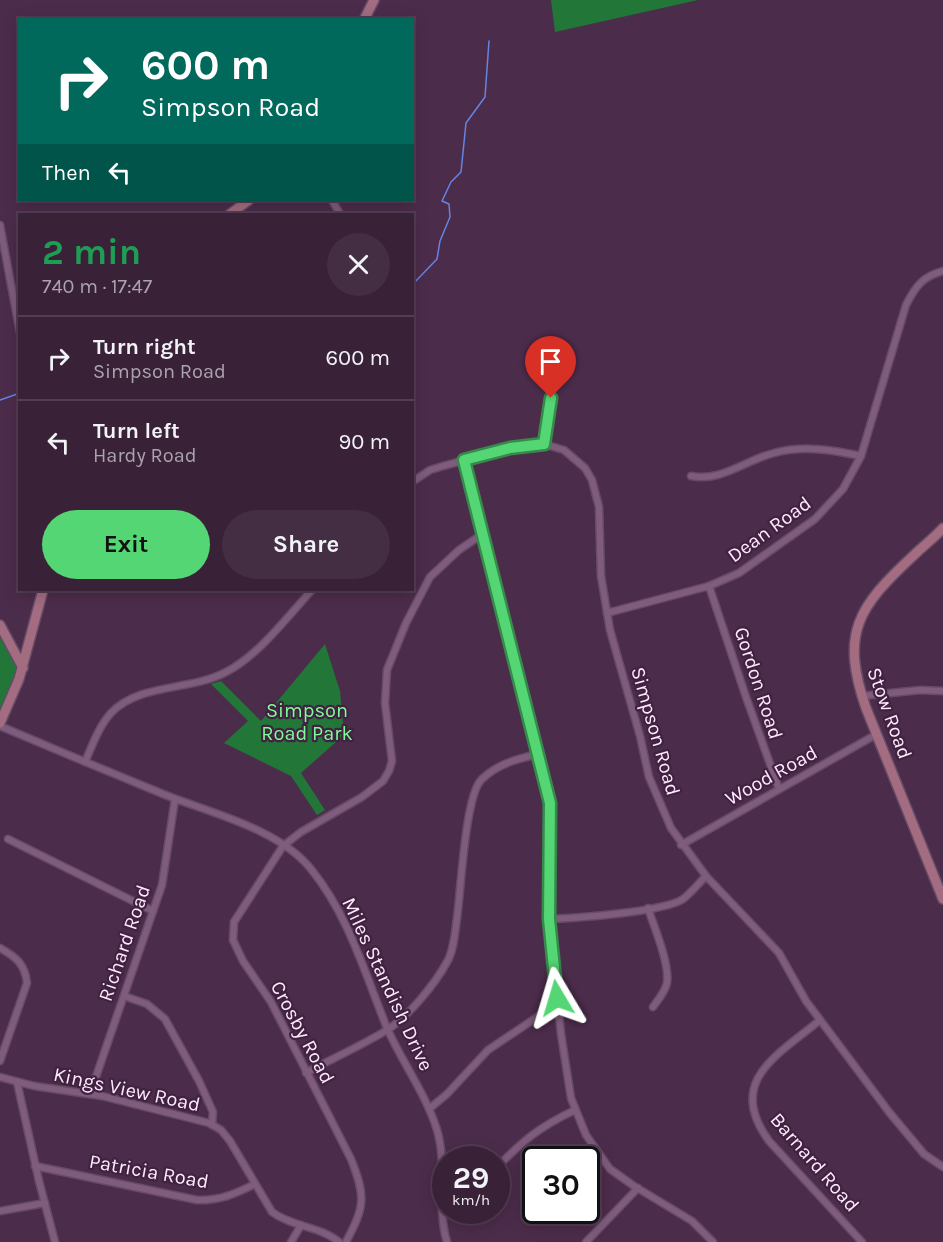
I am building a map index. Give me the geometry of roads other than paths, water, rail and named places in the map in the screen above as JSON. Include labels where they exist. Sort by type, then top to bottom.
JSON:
[{"type":"street","points":[[365,18],[374,0]]},
{"type":"street","points":[[231,213],[248,201]]},
{"type":"street","points":[[0,225],[18,322]]},
{"type":"street","name":"Dean Road","points":[[607,613],[709,586],[739,573],[815,519],[843,489],[861,456],[906,305],[916,285],[931,274],[943,271]]},
{"type":"street","points":[[544,444],[551,398]]},
{"type":"street","name":"Simpson Road","points":[[414,481],[430,470],[464,460],[510,448],[544,444],[564,450],[585,468],[592,480],[599,507],[600,562],[607,613],[649,777],[662,809],[681,845],[706,876],[779,953],[820,1020],[915,1144],[934,1162],[943,1167]]},
{"type":"street","points":[[691,477],[705,479],[720,475],[772,453],[785,450],[812,449],[861,456]]},
{"type":"street","points":[[464,460],[484,533],[551,815],[549,919],[566,1071],[575,1110],[586,1135],[610,1169],[692,1221],[713,1242]]},
{"type":"street","name":"Stow Road","points":[[943,528],[877,592],[862,615],[854,641],[853,655],[854,668],[862,696],[943,899]]},
{"type":"street","points":[[283,846],[301,832],[362,797],[382,781],[389,771],[392,761],[385,703],[387,670],[406,624],[430,577],[459,549],[484,533]]},
{"type":"street","name":"Gordon Road","points":[[709,586],[779,789]]},
{"type":"street","points":[[0,724],[23,668],[43,591]]},
{"type":"street","points":[[85,762],[109,714],[119,705],[144,694],[212,679],[237,667],[311,591]]},
{"type":"street","points":[[0,625],[23,668]]},
{"type":"street","points":[[862,696],[920,690],[943,691]]},
{"type":"street","name":"Miles Standish Drive","points":[[0,724],[85,762],[237,822],[283,846],[312,870],[342,916],[388,1029],[429,1109],[441,1146]]},
{"type":"street","name":"Wood Road","points":[[681,845],[877,734]]},
{"type":"street","points":[[306,1073],[388,1029],[406,1013],[441,972],[449,959],[454,938],[472,800],[479,782],[493,769],[513,760],[538,754]]},
{"type":"street","name":"Richard Road","points":[[90,1094],[153,912],[167,863],[175,799]]},
{"type":"street","points":[[8,839],[153,912]]},
{"type":"street","name":"Crosby Road","points":[[283,846],[234,922],[233,940],[243,961],[271,1002],[351,1159],[362,1186],[362,1204],[346,1242]]},
{"type":"street","points":[[549,919],[648,909],[673,904],[683,899],[706,876]]},
{"type":"street","points":[[648,909],[665,964],[667,982],[660,999],[653,1007]]},
{"type":"street","points":[[0,948],[20,961],[26,970],[27,983],[0,1060]]},
{"type":"street","points":[[124,996],[147,1004],[165,1019],[179,1042],[213,1112],[212,1125]]},
{"type":"street","points":[[429,1109],[447,1094],[488,1050],[558,1003]]},
{"type":"street","name":"Barnard Road","points":[[820,1020],[768,1062],[759,1073],[752,1093],[752,1109],[759,1128],[769,1141],[862,1242]]},
{"type":"street","name":"Kings View Road","points":[[0,1077],[90,1094],[189,1117],[212,1125],[221,1130],[230,1141],[272,1212],[283,1220],[322,1233],[339,1242]]},
{"type":"street","points":[[17,1082],[35,1166],[55,1242]]},
{"type":"street","points":[[510,1153],[539,1129],[575,1110]]},
{"type":"street","name":"Patricia Road","points":[[35,1166],[196,1200],[211,1201],[225,1198],[255,1184]]},
{"type":"street","points":[[586,1242],[638,1188]]},
{"type":"street","points":[[0,1211],[45,1203]]},
{"type":"street","name":"Miles Standish Drive","points":[[445,1224],[447,1242]]},
{"type":"street","points":[[291,1242],[300,1227]]},
{"type":"waterway","points":[[414,283],[437,259],[440,241],[450,217],[449,204],[442,201],[451,182],[461,172],[466,123],[485,97],[489,41]]},
{"type":"waterway","points":[[0,400],[18,394]]},
{"type":"park label","name":"Simpson Road Park","points":[[307,722]]}]
